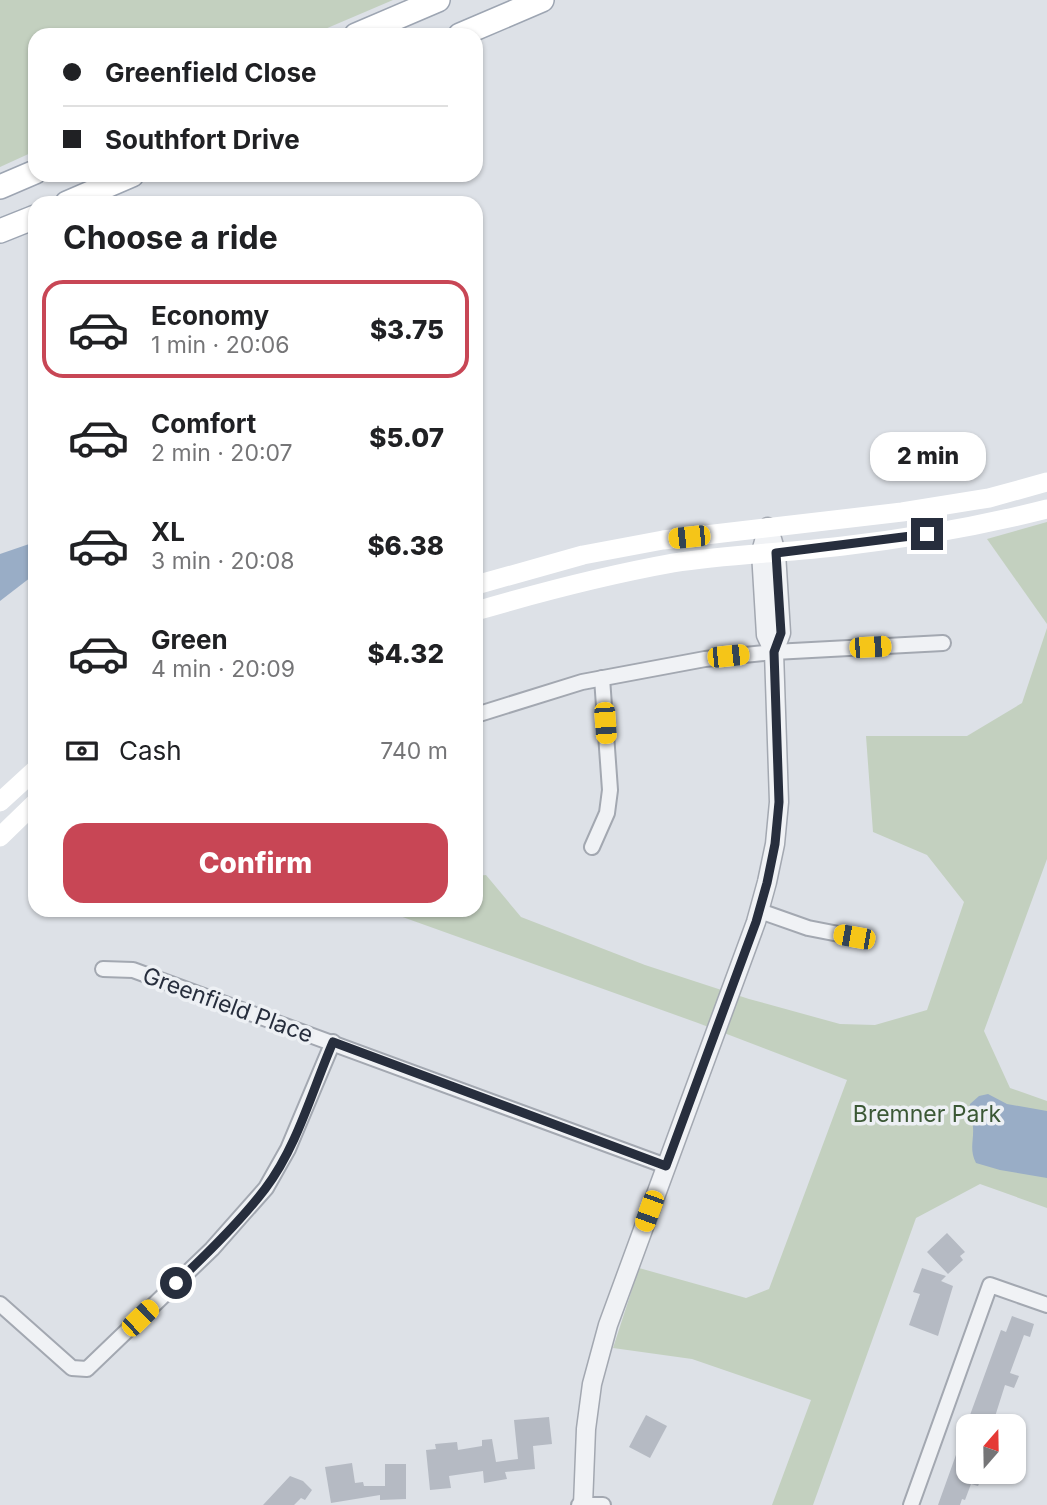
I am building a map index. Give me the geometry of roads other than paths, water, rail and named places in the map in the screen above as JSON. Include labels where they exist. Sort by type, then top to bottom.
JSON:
[{"type":"main road","points":[[372,28],[438,0]]},
{"type":"main road","points":[[476,28],[542,0]]},
{"type":"main road","points":[[0,187],[28,175]]},
{"type":"main road","points":[[83,196],[116,182]]},
{"type":"main road","points":[[0,232],[28,219]]},
{"type":"main road","points":[[483,583],[583,555],[663,540],[902,512],[977,500],[1047,482]]},
{"type":"main road","points":[[483,609],[597,579],[674,563],[927,534],[1047,509]]},
{"type":"main road","points":[[0,802],[28,776]]},
{"type":"main road","points":[[0,837],[28,810]]},
{"type":"street","points":[[603,1505],[582,1505],[586,1429],[592,1384],[608,1325],[760,911],[775,844],[779,802],[774,652],[766,635],[768,527]]},
{"type":"street","points":[[483,713],[602,678],[705,659],[774,652],[943,643]]},
{"type":"street","points":[[592,847],[607,813],[610,790],[602,678]]},
{"type":"street","points":[[760,911],[808,928],[854,937]]},
{"type":"street","name":"Greenfield Place","points":[[103,968],[132,970],[666,1166]]},
{"type":"street","points":[[0,1304],[72,1368],[87,1370],[212,1249],[266,1188],[288,1149],[333,1042]]},
{"type":"street","points":[[911,1505],[990,1285],[1047,1305]]},
{"type":"water","points":[[28,544],[28,579],[0,601],[0,554]]},
{"type":"water","points":[[988,1094],[1007,1104],[1047,1111],[1047,1178],[976,1163],[972,1149],[970,1104],[979,1096]]},
{"type":"park label","name":"Bremner Park","points":[[927,1114]]}]
